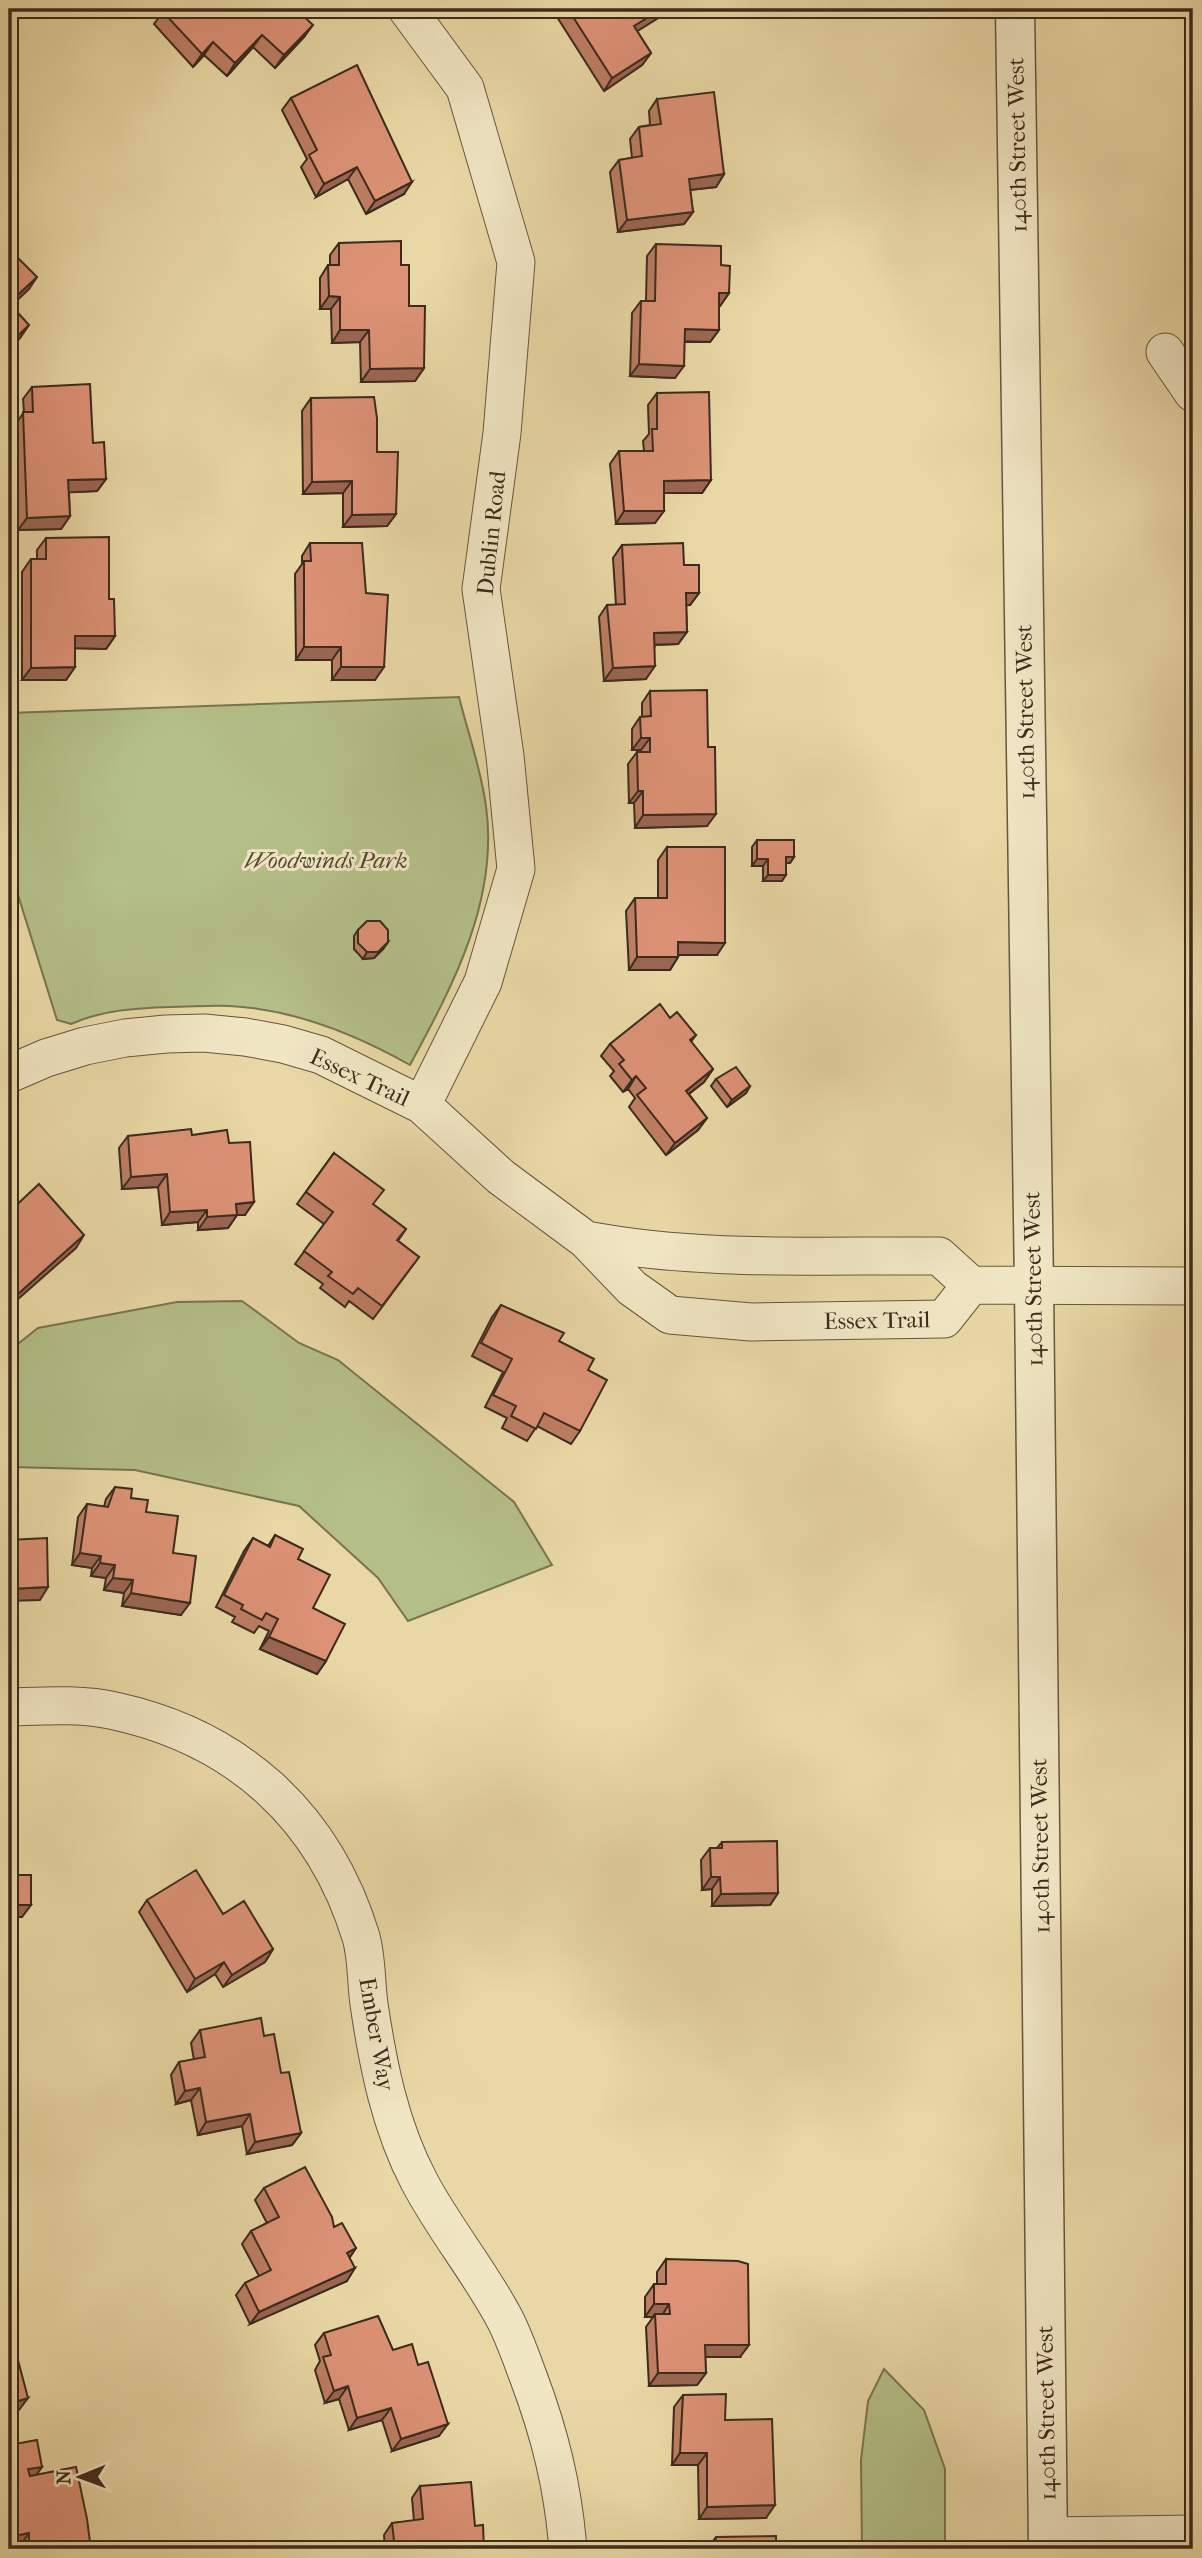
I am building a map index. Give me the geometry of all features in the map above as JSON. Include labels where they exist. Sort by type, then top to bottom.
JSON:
[{"type":"street","name":"Dublin Road","points":[[407,9],[466,88],[516,261],[502,433],[481,589],[505,756],[516,869],[483,982],[422,1105]]},
{"type":"street","name":"140th Street West","points":[[1016,9],[1048,2543]]},
{"type":"street","points":[[1165,352],[1193,393]]},
{"type":"street","name":"Essex Trail","points":[[10,1070],[98,1043],[166,1034],[204,1033],[257,1039],[321,1055],[422,1105],[501,1178],[586,1240],[632,1289],[670,1315],[751,1322],[944,1319],[971,1285],[939,1256],[698,1255],[629,1248],[586,1240]]},
{"type":"street","points":[[971,1285],[1193,1286]]},
{"type":"street","name":"Ember Way","points":[[9,1707],[48,1706],[112,1710],[168,1726],[224,1752],[271,1788],[310,1833],[340,1883],[362,1940],[379,2064],[395,2125],[419,2182],[504,2317],[544,2417],[556,2460],[568,2549]]},
{"type":"street","points":[[1048,2543],[1193,2534]]},
{"type":"green space","name":"Woodwinds Park","points":[[459,697],[484,792],[488,841],[486,875],[469,941],[442,1004],[410,1065],[368,1043],[323,1025],[253,1008],[145,1008],[107,1013],[71,1024],[57,1020],[9,866],[9,713]]},
{"type":"green space","points":[[242,1301],[299,1343],[338,1360],[514,1502],[552,1565],[408,1621],[378,1578],[299,1506],[135,1470],[9,1467],[9,1351],[38,1328],[177,1302]]},
{"type":"green space","points":[[884,2369],[924,2410],[945,2469],[945,2549],[862,2549],[861,2460],[868,2401]]},
{"type":"building","points":[[166,9],[296,9],[313,25],[284,55],[262,35],[235,63],[213,42],[202,54],[163,12]]},
{"type":"building","points":[[568,9],[661,9],[634,26],[651,53],[612,78]]},
{"type":"building","points":[[357,65],[412,182],[375,201],[357,167],[324,184],[309,155],[317,150],[291,98]]},
{"type":"building","points":[[714,92],[724,174],[689,179],[693,212],[627,220],[619,160],[642,156],[639,127],[661,124],[657,99]]},
{"type":"building","points":[[401,241],[401,265],[409,265],[409,306],[425,306],[424,368],[370,369],[369,330],[340,330],[340,297],[329,296],[328,265],[339,265],[339,243]]},
{"type":"building","points":[[656,244],[721,246],[721,265],[730,266],[729,293],[719,293],[719,330],[685,329],[684,366],[639,364],[641,301],[655,301]]},
{"type":"building","points":[[9,249],[37,277],[9,303]]},
{"type":"building","points":[[9,303],[29,325],[9,344]]},
{"type":"building","points":[[90,384],[93,443],[104,442],[106,479],[68,480],[70,516],[27,518],[23,412],[33,412],[32,387]]},
{"type":"building","points":[[709,392],[711,480],[664,481],[664,511],[624,511],[619,451],[653,451],[652,429],[657,429],[657,393]]},
{"type":"building","points":[[374,397],[377,452],[398,452],[396,514],[352,515],[352,481],[312,482],[311,398]]},
{"type":"building","points":[[109,537],[109,599],[114,599],[115,636],[75,636],[75,667],[31,668],[31,559],[46,559],[46,538]]},
{"type":"building","points":[[310,543],[362,543],[366,593],[388,595],[384,667],[341,667],[341,647],[304,647],[304,561],[311,561]]},
{"type":"building","points":[[683,543],[684,565],[699,565],[699,593],[686,593],[687,632],[654,633],[655,666],[613,668],[607,605],[625,604],[622,545]]},
{"type":"building","points":[[707,690],[708,747],[715,747],[716,814],[643,815],[643,791],[638,791],[637,752],[650,752],[650,738],[641,738],[640,717],[651,716],[650,691]]},
{"type":"building","points":[[757,840],[794,840],[794,857],[786,857],[786,875],[768,875],[768,859],[757,859]]},
{"type":"building","points":[[667,847],[725,847],[725,943],[678,942],[678,957],[637,957],[635,898],[667,898]]},
{"type":"building","points":[[367,921],[380,921],[388,930],[388,942],[378,952],[367,952],[358,943],[358,930]]},
{"type":"building","points":[[660,1004],[670,1018],[677,1012],[696,1035],[690,1040],[713,1069],[686,1091],[707,1118],[675,1143],[637,1095],[646,1088],[636,1076],[632,1080],[619,1064],[624,1060],[610,1044]]},
{"type":"building","points":[[736,1067],[750,1086],[732,1100],[716,1079]]},
{"type":"building","points":[[191,1129],[192,1135],[227,1130],[229,1143],[250,1142],[254,1202],[236,1204],[237,1215],[207,1217],[207,1210],[170,1212],[167,1174],[131,1177],[128,1136]]},
{"type":"building","points":[[334,1153],[384,1190],[373,1204],[406,1229],[397,1240],[419,1257],[382,1306],[358,1288],[353,1294],[328,1276],[332,1272],[304,1251],[333,1212],[306,1192]]},
{"type":"building","points":[[39,1184],[84,1235],[9,1302],[9,1212]]},
{"type":"building","points":[[501,1305],[564,1333],[559,1341],[594,1359],[588,1370],[607,1380],[580,1431],[544,1413],[536,1429],[511,1416],[516,1406],[493,1395],[512,1359],[481,1343]]},
{"type":"building","points":[[115,1487],[132,1489],[131,1498],[148,1500],[146,1512],[178,1516],[173,1553],[196,1556],[190,1603],[131,1593],[133,1580],[113,1578],[115,1565],[100,1563],[101,1556],[80,1553],[87,1504],[108,1507]]},
{"type":"building","points":[[275,1535],[303,1549],[298,1559],[330,1575],[313,1608],[345,1624],[326,1661],[269,1637],[278,1619],[266,1613],[262,1620],[241,1609],[243,1605],[224,1595],[253,1538],[270,1547]]},
{"type":"building","points":[[47,1538],[48,1587],[9,1589],[9,1540]]},
{"type":"building","points":[[777,1841],[778,1893],[721,1894],[720,1877],[711,1877],[710,1848],[722,1848],[722,1842]]},
{"type":"building","points":[[196,1870],[223,1914],[244,1901],[273,1949],[232,1975],[224,1962],[195,1979],[147,1900]]},
{"type":"building","points":[[9,1875],[31,1875],[31,1905],[9,1905]]},
{"type":"building","points":[[261,2018],[264,2036],[274,2034],[281,2073],[289,2072],[301,2133],[255,2142],[250,2114],[206,2122],[200,2088],[185,2091],[179,2062],[205,2057],[200,2030]]},
{"type":"building","points":[[9,2024],[12,2024],[13,2059],[9,2059]]},
{"type":"building","points":[[305,2167],[332,2217],[334,2227],[342,2223],[356,2248],[347,2253],[355,2268],[259,2312],[245,2283],[271,2270],[251,2231],[279,2217],[264,2188]]},
{"type":"building","points":[[666,2259],[738,2261],[748,2264],[749,2345],[705,2345],[706,2373],[658,2373],[655,2314],[670,2314],[669,2304],[654,2304],[654,2284],[666,2284]]},
{"type":"building","points":[[378,2316],[393,2350],[412,2344],[418,2365],[428,2362],[448,2424],[401,2439],[391,2408],[357,2418],[348,2386],[334,2391],[323,2357],[331,2355],[324,2333]]},
{"type":"building","points":[[9,2326],[28,2398],[9,2404]]},
{"type":"building","points":[[726,2394],[725,2420],[772,2419],[775,2505],[707,2507],[707,2453],[680,2453],[683,2395]]},
{"type":"building","points":[[37,2440],[42,2467],[28,2469],[30,2476],[76,2467],[90,2542],[83,2543],[84,2549],[19,2549],[29,2542],[29,2533],[9,2537],[9,2445]]},
{"type":"building","points":[[471,2482],[475,2526],[483,2525],[484,2549],[395,2549],[392,2523],[423,2519],[420,2486]]},
{"type":"building","points":[[776,2536],[776,2549],[715,2549],[716,2537]]}]
